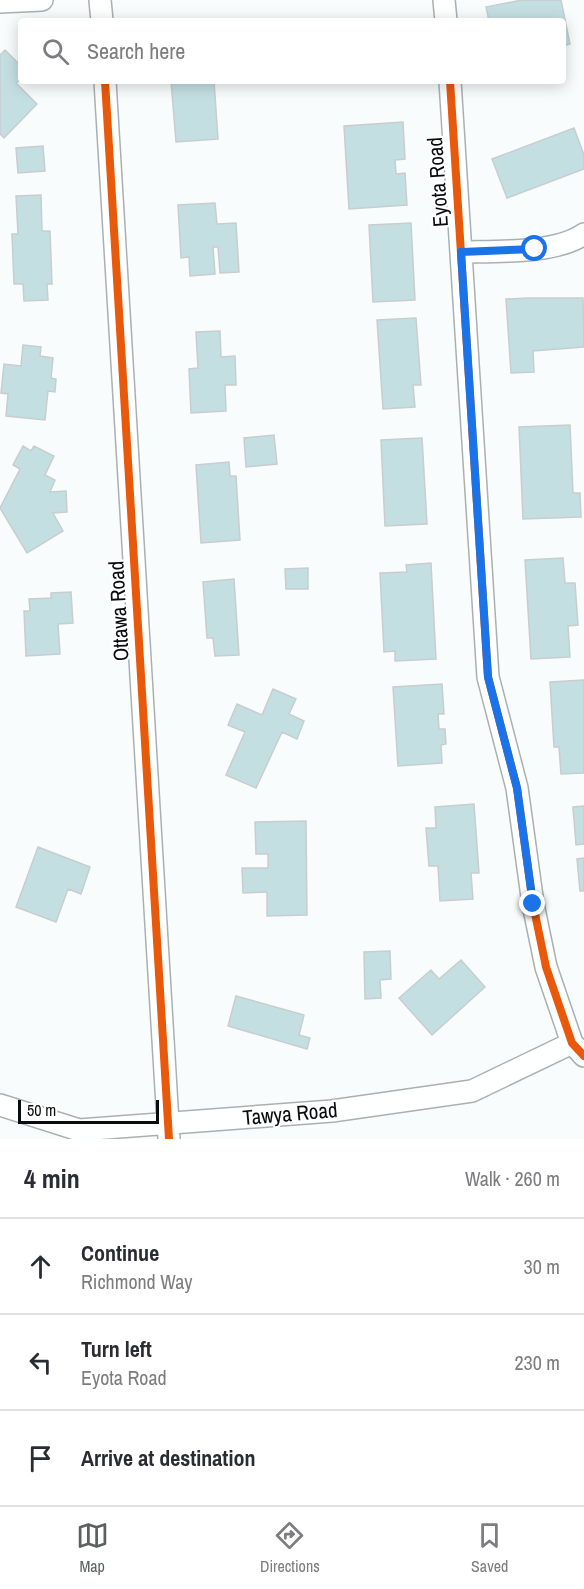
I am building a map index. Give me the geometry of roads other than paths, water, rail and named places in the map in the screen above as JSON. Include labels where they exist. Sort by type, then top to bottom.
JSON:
[{"type":"street","points":[[0,2],[42,0]]},
{"type":"street","points":[[100,0],[102,18]]},
{"type":"street","points":[[444,0],[446,18]]},
{"type":"street","name":"Ottawa Road","points":[[105,84],[169,1132]]},
{"type":"street","name":"Eyota Road","points":[[450,84],[488,677],[517,788],[533,904],[546,967],[578,1050]]},
{"type":"street","points":[[461,252],[535,249],[577,239],[584,234]]},
{"type":"street","name":"Tawya Road","points":[[0,1105],[79,1130],[169,1132],[472,1091],[578,1050]]}]
